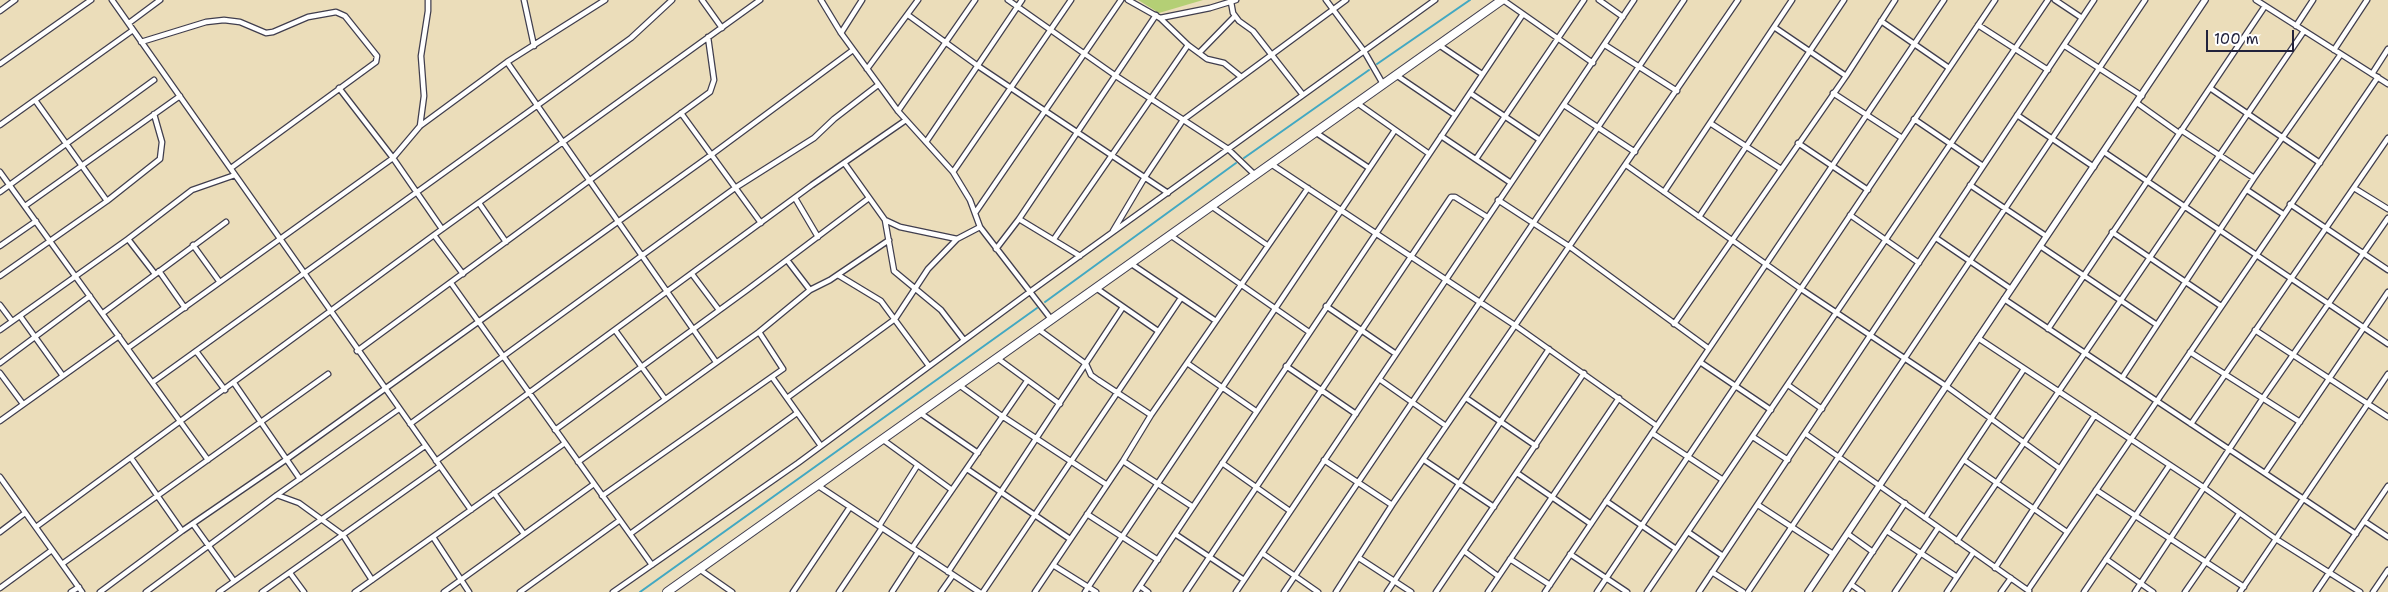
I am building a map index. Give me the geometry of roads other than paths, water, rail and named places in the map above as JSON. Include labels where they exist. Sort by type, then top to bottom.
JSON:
[{"type":"main road","points":[[667,592],[1503,0]]},
{"type":"street","points":[[0,11],[15,0]]},
{"type":"street","points":[[0,64],[91,0]]},
{"type":"street","points":[[112,0],[231,168],[329,312],[471,510]]},
{"type":"street","points":[[128,23],[160,0]]},
{"type":"street","points":[[420,126],[424,96],[421,56],[428,0]]},
{"type":"street","points":[[524,0],[534,46]]},
{"type":"street","points":[[128,348],[393,158],[420,126],[508,62],[605,0]]},
{"type":"street","points":[[153,382],[631,38],[672,0]]},
{"type":"street","points":[[702,0],[722,28]]},
{"type":"street","points":[[36,527],[442,229],[760,0]]},
{"type":"street","points":[[821,0],[841,33],[878,85],[898,111],[953,172],[980,226],[1051,319]]},
{"type":"street","points":[[841,33],[862,0]]},
{"type":"street","points":[[867,69],[918,0]]},
{"type":"street","points":[[898,111],[976,0]]},
{"type":"street","points":[[1008,0],[1116,76],[1228,149],[1255,175]]},
{"type":"street","points":[[926,142],[1022,0]]},
{"type":"street","points":[[953,172],[1071,0]]},
{"type":"street","points":[[975,213],[1047,111],[1121,0]]},
{"type":"street","points":[[1128,0],[1158,16],[1199,53],[1213,62],[1224,63],[1240,76]]},
{"type":"street","points":[[1326,0],[1364,51],[1383,84]]},
{"type":"street","points":[[1111,234],[1144,177],[1183,120],[1240,76],[1346,0]]},
{"type":"street","points":[[613,592],[821,446],[1030,291],[1435,0]]},
{"type":"street","points":[[1503,0],[1593,63]]},
{"type":"street","points":[[1476,159],[1584,0]]},
{"type":"street","points":[[1599,0],[1623,16]]},
{"type":"street","points":[[1236,592],[1634,0]]},
{"type":"street","points":[[1284,592],[1684,0]]},
{"type":"street","points":[[1336,592],[1392,505],[1738,0]]},
{"type":"street","points":[[1664,192],[1792,0]]},
{"type":"street","points":[[1699,217],[1844,0]]},
{"type":"street","points":[[1674,324],[1846,76],[1895,0]]},
{"type":"street","points":[[1545,592],[1944,0]]},
{"type":"street","points":[[1597,592],[1995,0]]},
{"type":"street","points":[[1648,592],[2048,0]]},
{"type":"street","points":[[2055,0],[2082,18]]},
{"type":"street","points":[[1699,592],[1872,336],[2094,0]]},
{"type":"street","points":[[1748,592],[2145,0]]},
{"type":"street","points":[[1810,591],[2046,236],[2142,96],[2204,0]]},
{"type":"street","points":[[2257,0],[2388,84]]},
{"type":"street","points":[[2296,26],[2313,0]]},
{"type":"street","points":[[2334,50],[2367,0]]},
{"type":"street","points":[[996,249],[1019,219],[1158,16],[1210,8],[1233,1],[1235,16],[1242,24],[1253,31],[1304,95]]},
{"type":"street","points":[[2048,329],[2265,6]]},
{"type":"street","points":[[141,42],[206,22],[224,20],[240,22],[266,33],[318,14],[341,13],[351,23],[377,59],[231,168]]},
{"type":"street","points":[[1136,592],[1428,153],[1523,14]]},
{"type":"street","points":[[908,15],[978,66],[1168,193]]},
{"type":"street","points":[[1199,53],[1235,16]]},
{"type":"street","points":[[1881,21],[1949,68]]},
{"type":"street","points":[[1978,24],[2048,70]]},
{"type":"street","points":[[1774,27],[1846,76]]},
{"type":"street","points":[[0,125],[133,30]]},
{"type":"street","points":[[1957,541],[2304,31]]},
{"type":"street","points":[[357,351],[710,92],[713,86],[708,38]]},
{"type":"street","points":[[1054,239],[1188,45]]},
{"type":"street","points":[[1439,45],[1482,74]]},
{"type":"street","points":[[1605,45],[1677,91]]},
{"type":"street","points":[[2065,46],[2142,96]]},
{"type":"street","points":[[2372,74],[2388,49]]},
{"type":"street","points":[[100,592],[182,531],[287,459],[618,222],[853,50]]},
{"type":"street","points":[[2122,378],[2254,178],[2284,138],[2341,54]]},
{"type":"street","points":[[508,62],[716,362]]},
{"type":"street","points":[[1396,75],[1455,115]]},
{"type":"street","points":[[1806,434],[2029,591],[2067,532],[2378,77]]},
{"type":"street","points":[[0,192],[154,80]]},
{"type":"street","points":[[410,424],[735,188],[814,138],[834,119],[878,85]]},
{"type":"street","points":[[339,88],[393,158],[442,229]]},
{"type":"street","points":[[2210,88],[2320,162]]},
{"type":"street","points":[[1470,93],[1540,140]]},
{"type":"street","points":[[1833,93],[1902,138]]},
{"type":"street","points":[[25,206],[180,96]]},
{"type":"street","points":[[35,100],[107,201]]},
{"type":"street","points":[[1357,103],[1428,153]]},
{"type":"street","points":[[2137,103],[2180,132],[2220,154],[2254,178]]},
{"type":"street","points":[[1564,105],[1635,152]]},
{"type":"street","points":[[681,113],[761,223]]},
{"type":"street","points":[[0,276],[107,201],[160,159],[162,142],[154,114]]},
{"type":"street","points":[[2017,116],[2094,167]]},
{"type":"street","points":[[1914,119],[1951,142],[1983,166]]},
{"type":"street","points":[[436,461],[812,185],[906,120]]},
{"type":"street","points":[[1710,123],[1781,169]]},
{"type":"street","points":[[1084,592],[1395,130]]},
{"type":"street","points":[[1316,132],[1369,168]]},
{"type":"street","points":[[1440,136],[1511,182]]},
{"type":"street","points":[[2191,424],[2388,138]]},
{"type":"street","points":[[1798,143],[1868,190]]},
{"type":"street","points":[[2104,152],[2184,208],[2388,344]]},
{"type":"street","points":[[845,164],[885,220],[894,271],[941,310],[964,340]]},
{"type":"street","points":[[1271,164],[1550,349],[1657,426]]},
{"type":"street","points":[[1626,165],[1801,289],[1946,386],[2059,468]]},
{"type":"street","points":[[0,172],[208,460]]},
{"type":"street","points":[[0,330],[128,239],[192,190],[235,176]]},
{"type":"street","points":[[1970,185],[2046,236]]},
{"type":"street","points":[[1035,592],[1123,461],[1151,415],[1308,188]]},
{"type":"street","points":[[2354,188],[2388,209]]},
{"type":"street","points":[[2247,190],[2283,214]]},
{"type":"street","points":[[1186,592],[1453,196],[1487,217]]},
{"type":"street","points":[[795,198],[818,237]]},
{"type":"street","points":[[555,430],[693,330],[869,198]]},
{"type":"street","points":[[1498,200],[1570,247],[1708,348]]},
{"type":"street","points":[[479,203],[506,242]]},
{"type":"street","points":[[2290,204],[2388,270]]},
{"type":"street","points":[[1211,206],[1267,245]]},
{"type":"street","points":[[1850,215],[1919,263]]},
{"type":"street","points":[[2135,592],[2171,540],[2203,487],[2230,449],[2262,398],[2388,218]]},
{"type":"street","points":[[1019,219],[1080,256]]},
{"type":"street","points":[[885,220],[900,227],[957,239]]},
{"type":"street","points":[[0,246],[36,221]]},
{"type":"street","points":[[103,313],[226,222]]},
{"type":"street","points":[[787,398],[895,319],[928,269],[957,239],[980,226]]},
{"type":"street","points":[[2112,232],[2221,306]]},
{"type":"street","points":[[434,235],[463,274]]},
{"type":"street","points":[[1170,235],[1309,332]]},
{"type":"street","points":[[1936,238],[2011,289]]},
{"type":"street","points":[[128,239],[185,308]]},
{"type":"street","points":[[578,462],[758,332],[810,290],[890,240]]},
{"type":"street","points":[[193,245],[220,281]]},
{"type":"street","points":[[2040,246],[2157,325]]},
{"type":"street","points":[[787,260],[810,290]]},
{"type":"street","points":[[1130,263],[1216,321]]},
{"type":"street","points":[[692,274],[719,310]]},
{"type":"street","points":[[838,274],[878,299],[929,366]]},
{"type":"street","points":[[451,283],[652,565]]},
{"type":"street","points":[[1096,288],[1158,331]]},
{"type":"street","points":[[2266,473],[2388,292]]},
{"type":"street","points":[[0,363],[90,296]]},
{"type":"street","points":[[983,592],[1181,298]]},
{"type":"street","points":[[2004,299],[2356,534]]},
{"type":"street","points":[[0,305],[12,321]]},
{"type":"street","points":[[1326,306],[1396,354]]},
{"type":"street","points":[[941,592],[950,573],[1123,307]]},
{"type":"street","points":[[20,316],[63,376]]},
{"type":"street","points":[[1038,329],[1086,364],[1091,375],[1151,415]]},
{"type":"street","points":[[615,330],[665,399]]},
{"type":"street","points":[[2255,330],[2293,353],[2388,417]]},
{"type":"street","points":[[602,496],[783,368],[758,332]]},
{"type":"street","points":[[0,421],[120,336]]},
{"type":"street","points":[[1978,338],[2203,487],[2276,539],[2360,592]]},
{"type":"street","points":[[1386,592],[1550,349]]},
{"type":"street","points":[[196,351],[225,390]]},
{"type":"street","points":[[2190,352],[2300,422]]},
{"type":"street","points":[[996,358],[1060,404]]},
{"type":"street","points":[[1700,362],[1771,410]]},
{"type":"street","points":[[1186,364],[1256,411]]},
{"type":"street","points":[[1286,366],[1356,414]]},
{"type":"street","points":[[1925,518],[2024,369]]},
{"type":"street","points":[[0,373],[23,404]]},
{"type":"street","points":[[1436,592],[1584,373]]},
{"type":"street","points":[[62,564],[328,374]]},
{"type":"street","points":[[2096,490],[2205,562],[2242,590],[2388,374]]},
{"type":"street","points":[[772,377],[821,446]]},
{"type":"street","points":[[1379,379],[1446,426]]},
{"type":"street","points":[[912,548],[1027,380]]},
{"type":"street","points":[[234,383],[300,479]]},
{"type":"street","points":[[959,385],[1070,462],[1107,485]]},
{"type":"street","points":[[1788,385],[1822,409]]},
{"type":"street","points":[[1466,398],[1536,446]]},
{"type":"street","points":[[1488,592],[1618,398]]},
{"type":"street","points":[[146,592],[277,495],[399,409]]},
{"type":"street","points":[[920,412],[978,453]]},
{"type":"street","points":[[630,534],[797,413]]},
{"type":"street","points":[[1995,568],[2095,415]]},
{"type":"street","points":[[1652,433],[1724,480]]},
{"type":"street","points":[[1753,437],[1788,460]]},
{"type":"street","points":[[882,439],[952,490]]},
{"type":"street","points":[[355,592],[565,443]]},
{"type":"street","points":[[221,592],[234,580],[425,446]]},
{"type":"street","points":[[131,458],[182,531]]},
{"type":"street","points":[[1324,460],[1392,505]]},
{"type":"street","points":[[1424,460],[1494,507]]},
{"type":"street","points":[[1964,460],[2067,532]]},
{"type":"street","points":[[1123,461],[1193,507]]},
{"type":"street","points":[[1222,464],[1290,511]]},
{"type":"street","points":[[262,592],[440,466]]},
{"type":"street","points":[[839,592],[917,466]]},
{"type":"street","points":[[2084,592],[2169,466]]},
{"type":"street","points":[[967,469],[1070,539]]},
{"type":"street","points":[[1517,473],[1591,524]]},
{"type":"street","points":[[0,478],[82,592]]},
{"type":"street","points":[[444,592],[594,484]]},
{"type":"street","points":[[817,485],[979,592]]},
{"type":"street","points":[[2316,592],[2388,486]]},
{"type":"street","points":[[494,493],[524,534]]},
{"type":"street","points":[[277,495],[299,503],[343,535],[372,580]]},
{"type":"street","points":[[1606,501],[1676,550]]},
{"type":"street","points":[[1846,592],[1905,503]]},
{"type":"street","points":[[1758,505],[1833,554]]},
{"type":"street","points":[[793,592],[850,507]]},
{"type":"street","points":[[0,532],[25,513]]},
{"type":"street","points":[[1087,514],[1158,560]]},
{"type":"street","points":[[2185,592],[2239,514]]},
{"type":"street","points":[[520,592],[620,520]]},
{"type":"street","points":[[2364,521],[2388,537]]},
{"type":"street","points":[[193,524],[234,580]]},
{"type":"street","points":[[1895,592],[1938,528]]},
{"type":"street","points":[[1887,531],[1957,577]]},
{"type":"street","points":[[1688,532],[1723,556]]},
{"type":"street","points":[[1175,534],[1244,580]]},
{"type":"street","points":[[1848,534],[1873,552]]},
{"type":"street","points":[[433,537],[469,592]]},
{"type":"street","points":[[0,590],[52,550]]},
{"type":"street","points":[[1464,551],[1498,576]]},
{"type":"street","points":[[892,592],[918,552]]},
{"type":"street","points":[[1262,553],[1318,592]]},
{"type":"street","points":[[1947,592],[1973,553]]},
{"type":"street","points":[[1570,554],[1627,592]]},
{"type":"street","points":[[1359,558],[1411,592]]},
{"type":"street","points":[[1510,559],[1550,585]]},
{"type":"street","points":[[2106,559],[2153,592]]},
{"type":"street","points":[[1053,565],[1096,592]]},
{"type":"street","points":[[700,569],[732,592]]},
{"type":"street","points":[[2373,592],[2388,570]]},
{"type":"street","points":[[290,572],[304,592]]},
{"type":"street","points":[[1712,572],[1743,592]]},
{"type":"street","points":[[2001,592],[2011,578]]},
{"type":"street","points":[[1852,585],[1862,592]]},
{"type":"street","points":[[1140,586],[1148,592]]},
{"type":"street","points":[[71,592],[79,587]]},
{"type":"waterway","points":[[1377,64],[1470,0]]},
{"type":"waterway","points":[[1244,158],[1369,70]]},
{"type":"waterway","points":[[1045,302],[1236,163]]},
{"type":"waterway","points":[[640,592],[1037,308]]}]
